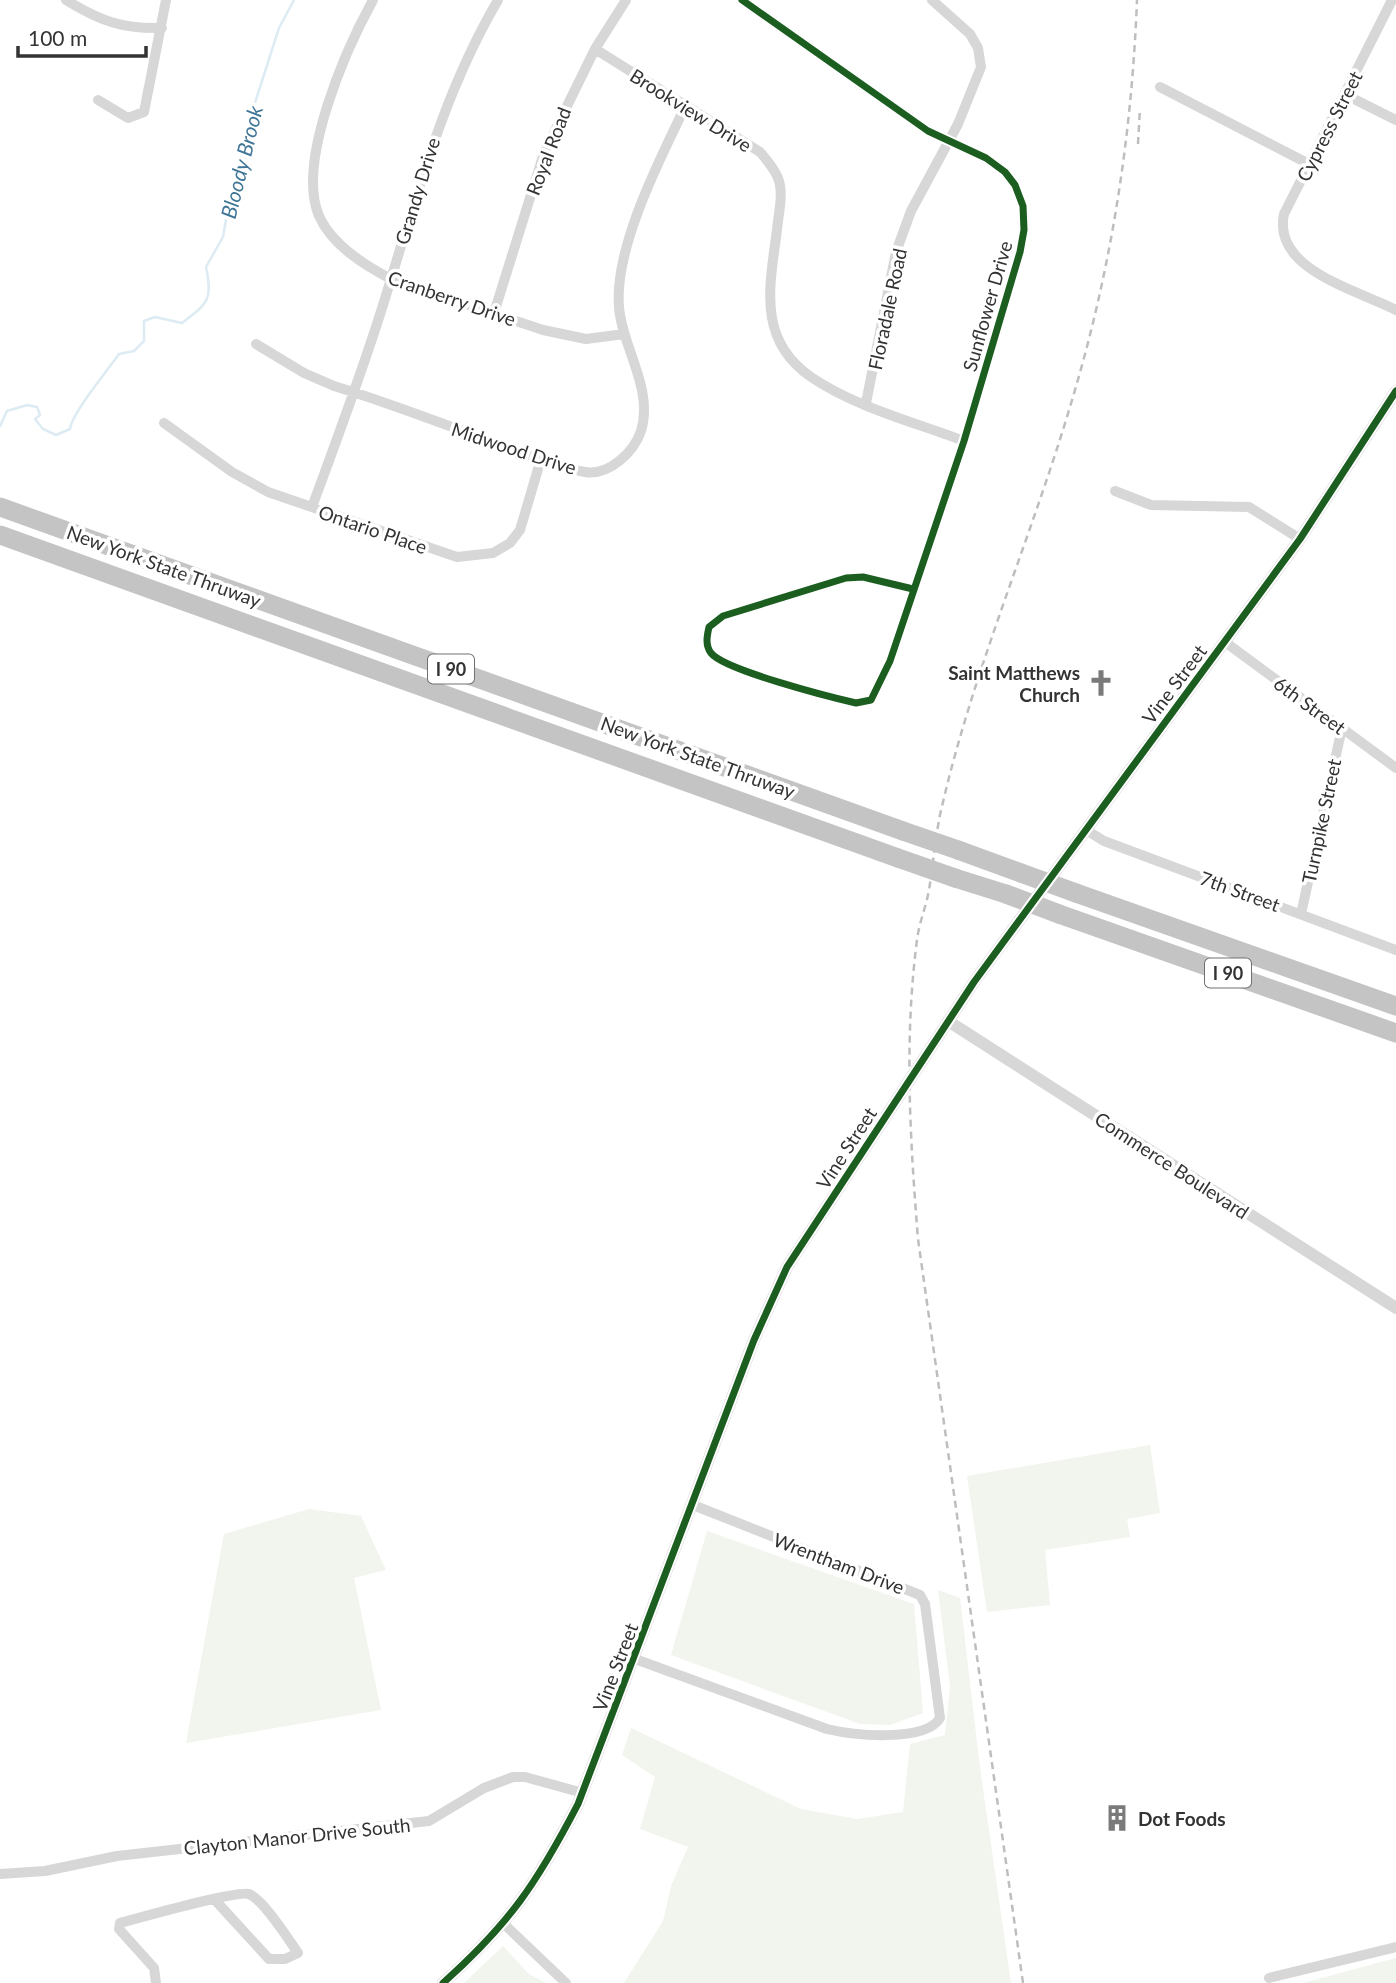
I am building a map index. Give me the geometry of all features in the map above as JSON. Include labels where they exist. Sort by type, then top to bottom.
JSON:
[{"type":"highway","name":"New York State Thruway","points":[[0,508],[1396,1006]]},
{"type":"highway","name":"New York State Thruway","points":[[0,535],[898,858],[1396,1033]]},
{"type":"street","points":[[66,0],[97,17],[124,27],[162,28]]},
{"type":"street","points":[[98,100],[128,118],[144,111],[166,0]]},
{"type":"street","name":"Cranberry Drive","points":[[373,0],[329,105],[316,152],[313,183],[320,217],[329,232],[369,267],[391,279],[543,330],[586,339],[624,334]]},
{"type":"street","name":"Grandy Drive","points":[[312,508],[354,392],[436,130],[466,59],[498,0]]},
{"type":"street","name":"Royal Road","points":[[494,313],[544,153],[595,49],[626,0]]},
{"type":"street","name":"Sunflower Drive","points":[[742,0],[928,131],[986,158],[1005,172],[1015,185],[1023,206],[1024,230],[1017,263],[964,441],[878,691],[871,700],[862,703],[730,666],[711,653],[707,641],[709,627],[723,616],[827,583],[863,577],[913,589]]},
{"type":"street","name":"Floradale Road","points":[[866,403],[896,252],[911,211],[976,84],[981,57],[970,34],[932,0]]},
{"type":"street","name":"Cypress Street","points":[[1392,0],[1309,164],[1282,226],[1293,254],[1321,274],[1396,310]]},
{"type":"street","name":"Brookview Drive","points":[[595,49],[760,152],[772,165],[779,180],[780,199],[768,301],[781,345],[809,376],[866,403],[964,441]]},
{"type":"street","points":[[1160,87],[1309,164]]},
{"type":"street","points":[[1346,95],[1396,120]]},
{"type":"street","name":"Midwood Drive","points":[[256,344],[304,373],[354,392],[541,459],[592,472],[603,470],[630,451],[640,433],[644,412],[641,388],[619,308],[623,264],[642,201],[685,107]]},
{"type":"street","name":"Vine Street","points":[[443,1983],[504,1924],[547,1864],[583,1793],[754,1340],[787,1267],[948,1021],[1300,539],[1396,391]]},
{"type":"street","name":"Ontario Place","points":[[164,423],[232,471],[268,492],[445,554],[470,558],[493,553],[510,543],[520,530],[541,459]]},
{"type":"street","points":[[1115,491],[1152,505],[1249,508],[1300,539]]},
{"type":"street","name":"6th Street","points":[[1225,642],[1396,768]]},
{"type":"street","name":"Turnpike Street","points":[[1301,914],[1342,728]]},
{"type":"street","name":"7th Street","points":[[1086,830],[1104,841],[1396,950]]},
{"type":"street","name":"Commerce Boulevard","points":[[948,1021],[1396,1308]]},
{"type":"street","name":"Wrentham Drive","points":[[635,1659],[827,1729],[852,1735],[880,1737],[929,1728],[940,1718],[925,1604],[920,1595],[692,1505]]},
{"type":"street","name":"Clayton Manor Drive South","points":[[0,1874],[45,1871],[117,1856],[429,1821],[484,1788],[513,1777],[525,1777],[583,1793]]},
{"type":"street","points":[[156,1983],[154,1968],[119,1929],[120,1923],[215,1900],[250,1895],[260,1903],[298,1953],[285,1959],[268,1959],[215,1900]]},
{"type":"street","points":[[504,1924],[566,1983]]},
{"type":"street","points":[[1269,1978],[1396,1947]]},
{"type":"shaded area","points":[[1150,1445],[1160,1513],[1127,1519],[1130,1537],[1045,1550],[1050,1605],[987,1612],[967,1476]]},
{"type":"shaded area","points":[[309,1509],[361,1516],[386,1570],[354,1578],[381,1710],[186,1743],[224,1534]]},
{"type":"shaded area","points":[[707,1531],[914,1604],[923,1713],[890,1725],[860,1724],[671,1655]]},
{"type":"shaded area","points":[[938,1590],[960,1598],[980,1768],[1011,1983],[624,1983],[663,1921],[671,1886],[688,1847],[640,1829],[655,1777],[622,1755],[631,1728],[801,1809],[857,1819],[903,1812],[910,1744],[945,1735],[950,1686]]},
{"type":"shaded area","points":[[503,1946],[529,1974],[546,1983],[464,1983]]},
{"type":"shaded area","points":[[1396,1958],[1396,1983],[1303,1983]]},
{"type":"waterway","name":"Bloody Brook","points":[[0,426],[7,411],[27,405],[37,407],[40,415],[35,419],[43,429],[56,435],[70,429],[83,403],[119,354],[134,351],[144,341],[144,321],[155,317],[182,323],[203,305],[209,287],[206,267],[223,237],[228,208],[244,167],[253,109],[279,28],[294,0]]},
{"type":"railway","points":[[1023,1983],[918,1239],[909,1052],[913,977],[918,934],[929,890],[940,815],[954,760],[987,652],[1061,437],[1101,289],[1119,193],[1131,97],[1137,0]]},
{"type":"railway","points":[[1138,144],[1140,108]]},
{"type":"cycle path","points":[[742,0],[928,131],[986,158],[1005,172],[1015,185],[1023,206],[1024,230],[1020,252],[964,441],[890,661],[871,700],[856,703],[756,675],[720,660],[708,647],[709,627],[723,616],[846,578],[863,577],[913,589]]},
{"type":"cycle path","points":[[443,1983],[487,1941],[520,1901],[549,1857],[578,1804],[754,1340],[787,1267],[974,982],[1300,539],[1396,391]]},
{"type":"place","name":"Saint Matthews Church","points":[[1101,683]]},
{"type":"place","name":"Dot Foods","points":[[1117,1818]]}]
